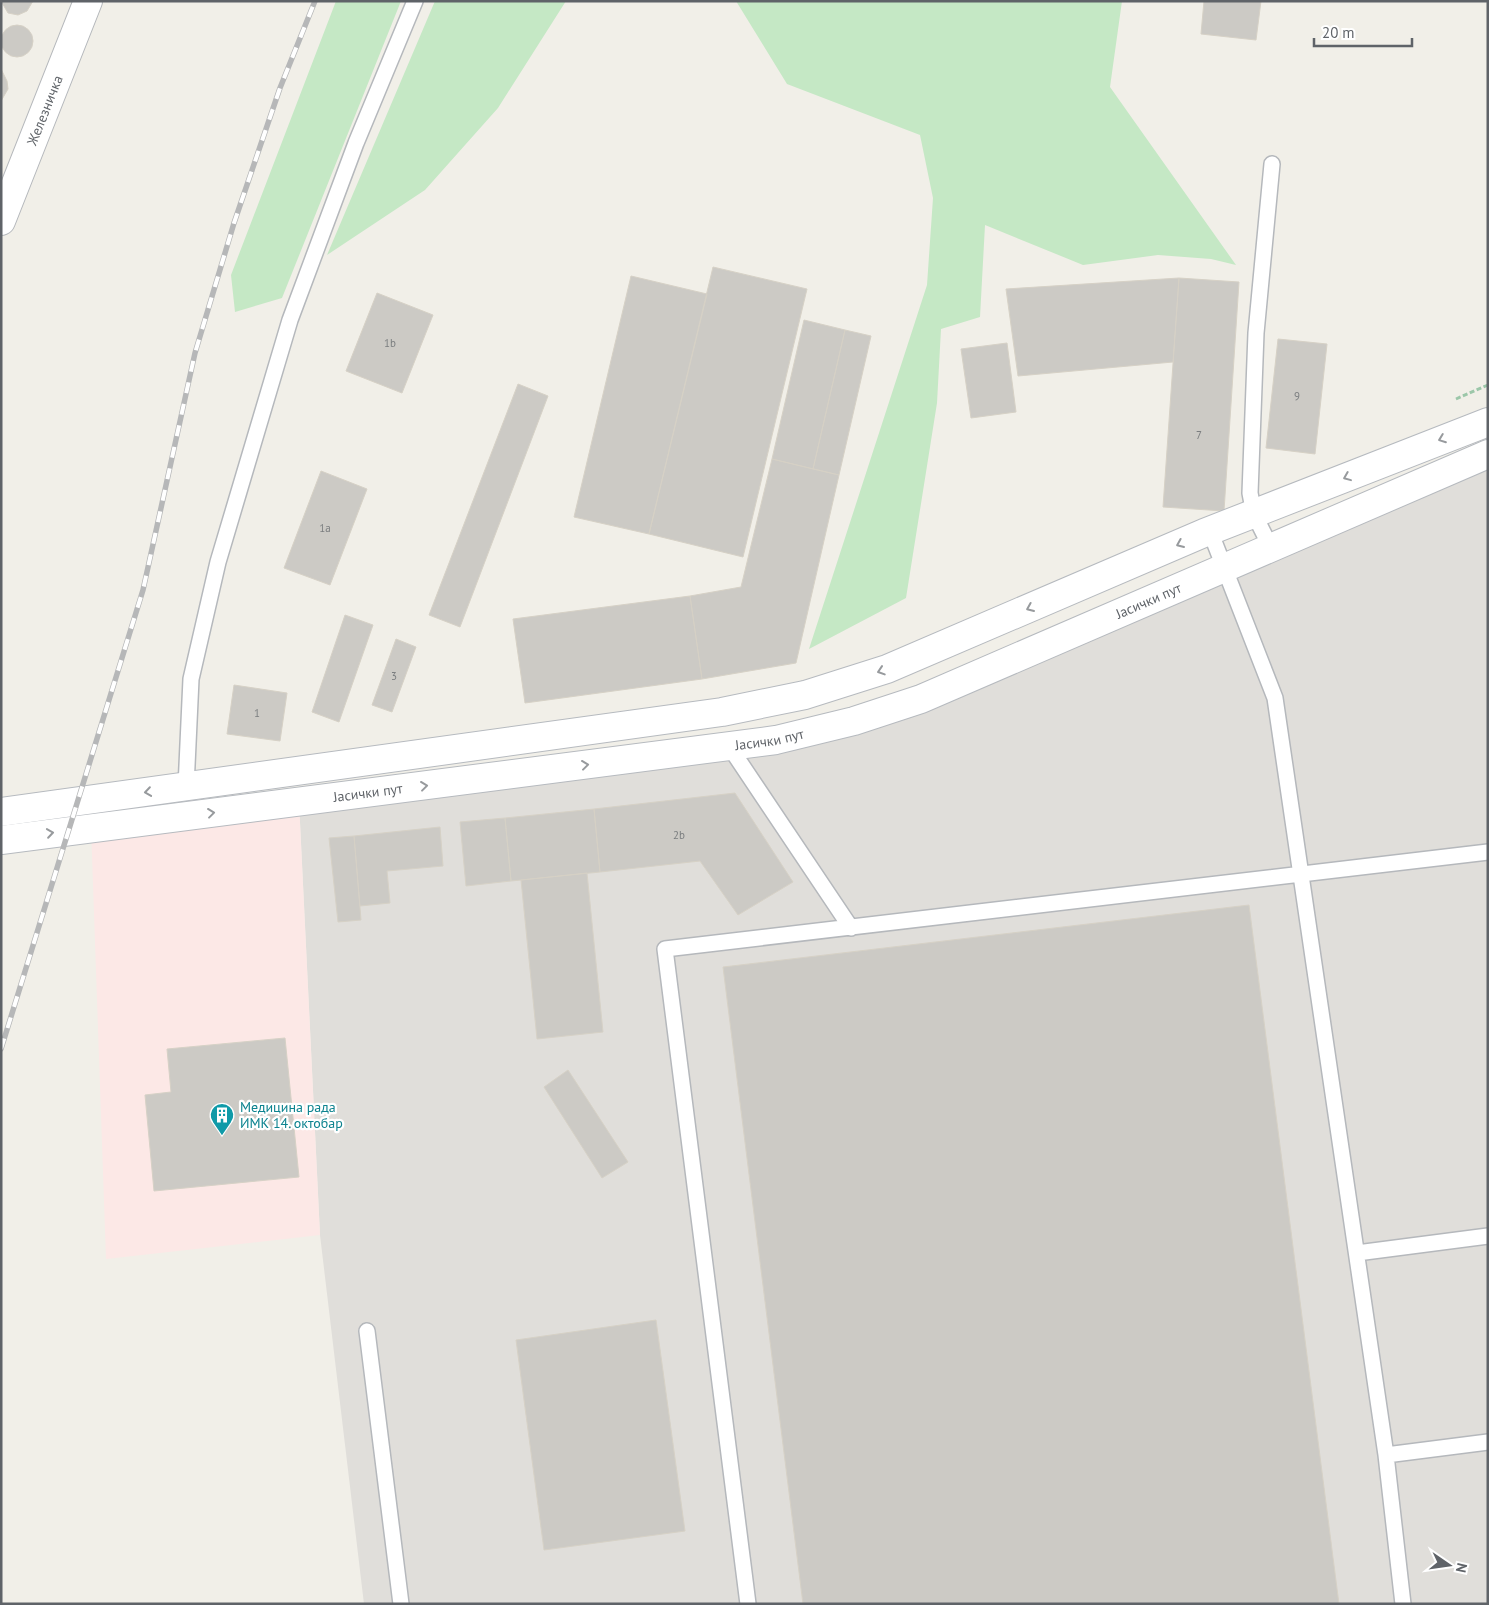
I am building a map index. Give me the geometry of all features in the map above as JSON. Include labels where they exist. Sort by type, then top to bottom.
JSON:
[{"type":"main road","name":"Железничка","points":[[1,221],[88,1]]},
{"type":"main road","points":[[1,812],[722,712],[805,695],[887,669],[1210,531],[1488,422]]},
{"type":"main road","name":"Јасички пут","points":[[1,840],[776,740],[854,721],[921,699],[1270,546],[1488,454]]},
{"type":"lane","points":[[186,787],[191,679],[218,562],[290,320],[356,142],[415,1]]},
{"type":"lane","points":[[1270,546],[1254,514],[1250,493],[1256,333],[1272,164]]},
{"type":"lane","points":[[1210,531],[1275,698],[1386,1455],[1403,1604]]},
{"type":"lane","points":[[729,746],[851,928]]},
{"type":"lane","points":[[748,1604],[665,949],[1488,852]]},
{"type":"lane","points":[[1356,1253],[1488,1236]]},
{"type":"lane","points":[[367,1331],[401,1604]]},
{"type":"lane","points":[[1386,1455],[1488,1442]]},
{"type":"path","points":[[1452,401],[1488,385]]},
{"type":"shaded area","points":[[1488,458],[1488,1604],[364,1604],[320,1235],[299,802],[776,740],[1270,546]]},
{"type":"shaded area","points":[[299,802],[320,1235],[106,1259],[91,827]]},
{"type":"green space","points":[[336,1],[401,1],[282,298],[235,312],[231,275]]},
{"type":"green space","points":[[435,1],[566,1],[498,108],[425,190],[327,255]]},
{"type":"green space","points":[[736,1],[1122,1],[1110,87],[1236,265],[1211,259],[1158,255],[1083,265],[985,225],[980,317],[941,329],[937,403],[906,598],[809,649],[927,285],[933,198],[920,135],[787,84]]},
{"type":"building","points":[[1,1],[33,1],[27,11],[18,15],[8,13]]},
{"type":"building","points":[[1204,1],[1261,1],[1256,40],[1201,34]]},
{"type":"building","points":[[17,25],[23,26],[28,30],[32,35],[32,47],[28,52],[23,56],[17,57],[11,56],[6,52],[2,47],[1,41],[2,35],[6,30],[11,26]]},
{"type":"building","points":[[1,69],[7,81],[8,89],[1,101]]},
{"type":"building","points":[[713,267],[807,289],[743,557],[649,534]]},
{"type":"building","points":[[631,276],[707,294],[649,534],[574,517]]},
{"type":"building","points":[[1179,278],[1173,362],[1018,376],[1006,289]]},
{"type":"building","points":[[1179,278],[1239,282],[1224,511],[1163,507]]},
{"type":"building","points":[[377,293],[433,315],[402,393],[346,371]]},
{"type":"building","points":[[804,320],[845,330],[813,469],[772,459]]},
{"type":"building","points":[[845,330],[871,336],[839,475],[813,469]]},
{"type":"building","points":[[1278,339],[1327,344],[1315,454],[1266,448]]},
{"type":"building","points":[[1007,343],[1016,412],[971,418],[961,349]]},
{"type":"building","points":[[518,384],[548,396],[460,627],[429,615]]},
{"type":"building","points":[[772,459],[839,475],[796,663],[702,679],[690,596],[741,587]]},
{"type":"building","points":[[321,471],[367,489],[330,585],[284,568]]},
{"type":"building","points":[[690,596],[702,679],[525,703],[513,619]]},
{"type":"building","points":[[345,615],[373,625],[339,722],[312,712]]},
{"type":"building","points":[[396,639],[416,647],[392,712],[372,705]]},
{"type":"building","points":[[234,685],[287,693],[280,741],[227,734]]},
{"type":"building","points":[[735,793],[793,882],[738,915],[700,861],[600,872],[594,809]]},
{"type":"building","points":[[594,809],[600,872],[511,881],[505,818]]},
{"type":"building","points":[[505,818],[511,881],[466,886],[460,822]]},
{"type":"building","points":[[440,827],[443,866],[387,871],[390,903],[360,906],[354,836]]},
{"type":"building","points":[[354,836],[361,920],[338,922],[329,838]]},
{"type":"building","points":[[587,873],[603,1032],[537,1039],[521,880]]},
{"type":"building","points":[[1249,905],[1339,1604],[803,1604],[723,967]]},
{"type":"building","name":"Медицина рада ИМК 14. октобар","points":[[285,1038],[299,1177],[154,1191],[145,1095],[171,1092],[167,1049]]},
{"type":"building","points":[[568,1070],[628,1162],[602,1178],[544,1087]]},
{"type":"building","points":[[656,1320],[685,1531],[544,1550],[516,1340]]},
{"type":"railway","points":[[1,1049],[143,590],[195,353],[234,223],[280,88],[315,1]]},
{"type":"place","name":"Медицина рада ИМК 14. октобар","points":[[222,1136]]}]
